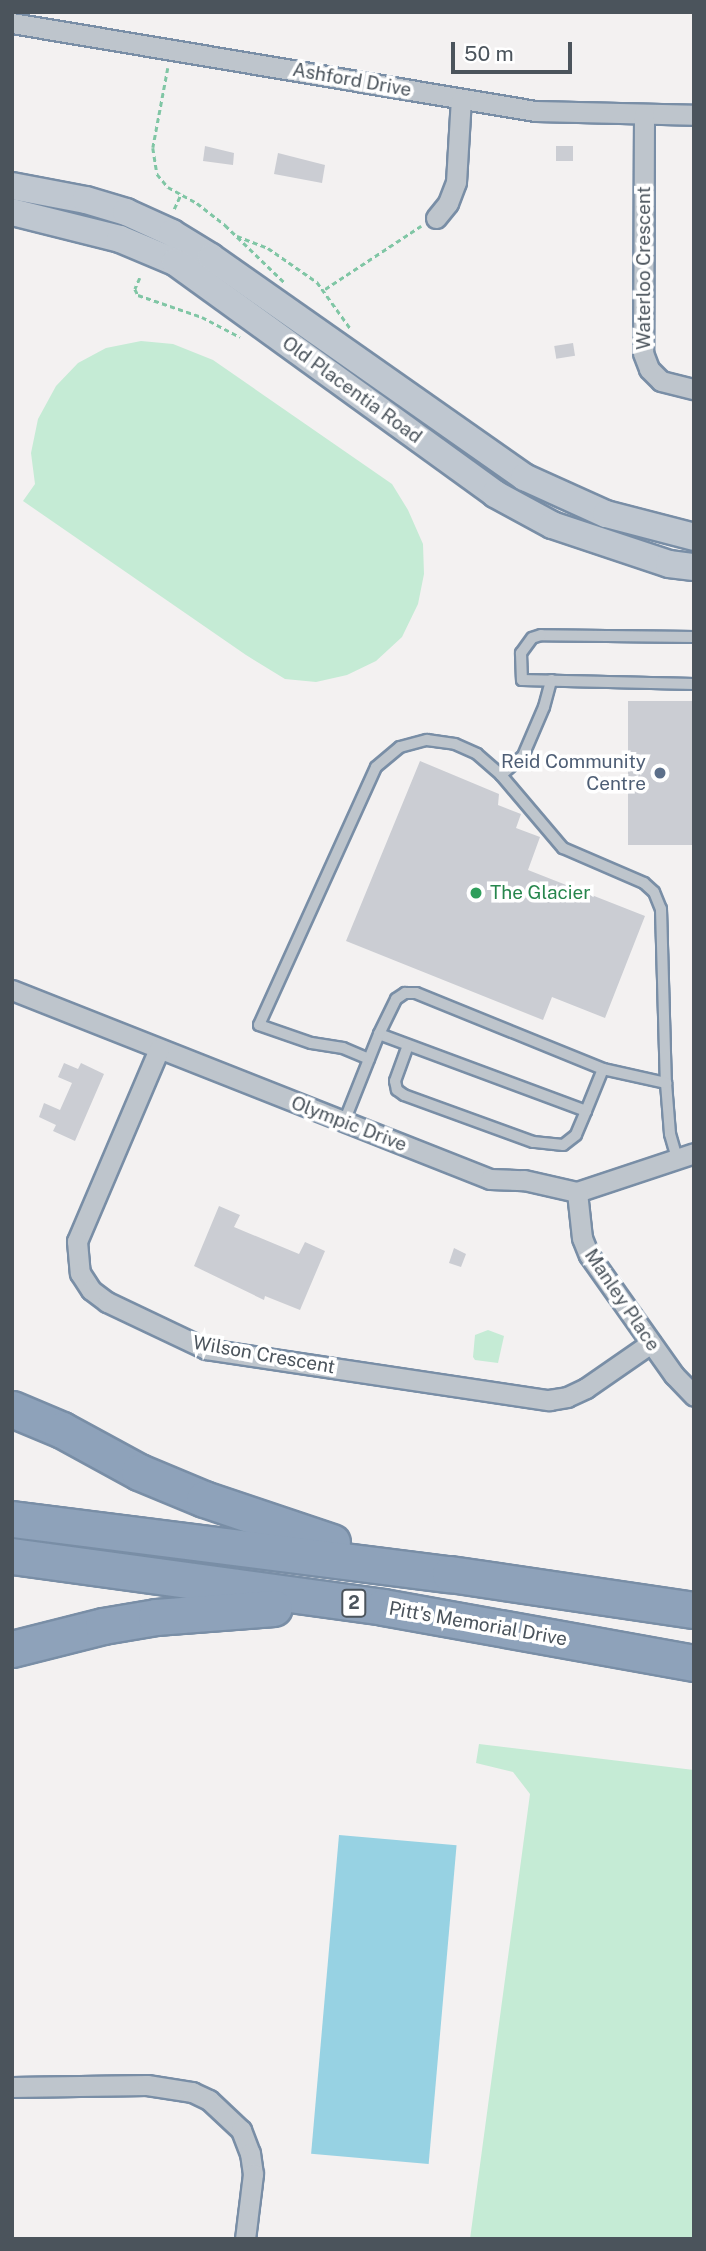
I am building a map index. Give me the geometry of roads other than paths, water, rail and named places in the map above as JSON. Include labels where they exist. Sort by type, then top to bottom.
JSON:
[{"type":"highway","points":[[12,1409],[62,1430],[139,1472],[204,1499],[298,1533],[450,1574]]},
{"type":"highway","name":"2","points":[[12,1519],[450,1574],[694,1611]]},
{"type":"highway","name":"Pitt's Memorial Drive","points":[[12,1556],[383,1607],[694,1662]]},
{"type":"highway","points":[[12,1649],[78,1631],[156,1617],[239,1609],[383,1607]]},
{"type":"main road","name":"Old Placentia Road","points":[[12,186],[113,208],[172,233],[211,257],[524,477],[606,514],[694,537]]},
{"type":"main road","name":"Old Placentia Road","points":[[12,212],[121,239],[175,262],[495,494],[563,529],[669,564],[694,567]]},
{"type":"street","name":"Ashford Drive","points":[[12,23],[536,111],[694,115]]},
{"type":"street","points":[[436,218],[448,203],[456,182],[460,99]]},
{"type":"street","name":"Waterloo Crescent","points":[[644,114],[643,354],[649,369],[662,381],[694,389]]},
{"type":"street","name":"Olympic Drive","points":[[12,990],[490,1179],[524,1180],[577,1192]]},
{"type":"street","name":"Wilson Crescent","points":[[159,1049],[77,1241],[80,1273],[91,1290],[107,1302],[206,1349],[549,1400],[567,1397],[586,1388],[651,1343]]},
{"type":"street","points":[[577,1192],[685,1156]]},
{"type":"street","name":"Manley Place","points":[[577,1192],[585,1246],[651,1343],[694,1396]]},
{"type":"street","points":[[12,2087],[147,2085],[192,2092],[209,2100],[241,2130],[250,2153],[253,2174],[245,2239]]},
{"type":"lane","points":[[694,637],[541,635],[532,638],[522,653],[522,680],[694,684]]},
{"type":"lane","points":[[501,775],[523,756],[544,707],[551,680]]},
{"type":"lane","points":[[369,1059],[260,1025],[376,767],[400,747],[427,740],[443,741],[477,754],[501,775],[538,822],[563,848],[644,883],[654,892],[661,909],[670,1133],[685,1156]]},
{"type":"lane","points":[[344,1122],[379,1034],[396,999],[405,993],[416,992],[603,1069],[666,1083]]},
{"type":"lane","points":[[379,1034],[586,1111]]},
{"type":"lane","points":[[408,1045],[395,1081],[397,1090],[404,1095],[516,1138],[564,1145],[576,1135],[603,1069]]},
{"type":"water","points":[[339,1835],[457,1845],[429,2164],[311,2154]]},
{"type":"place","name":"Reid Community Centre","points":[[660,773]]},
{"type":"place","name":"The Glacier","points":[[476,893]]}]
